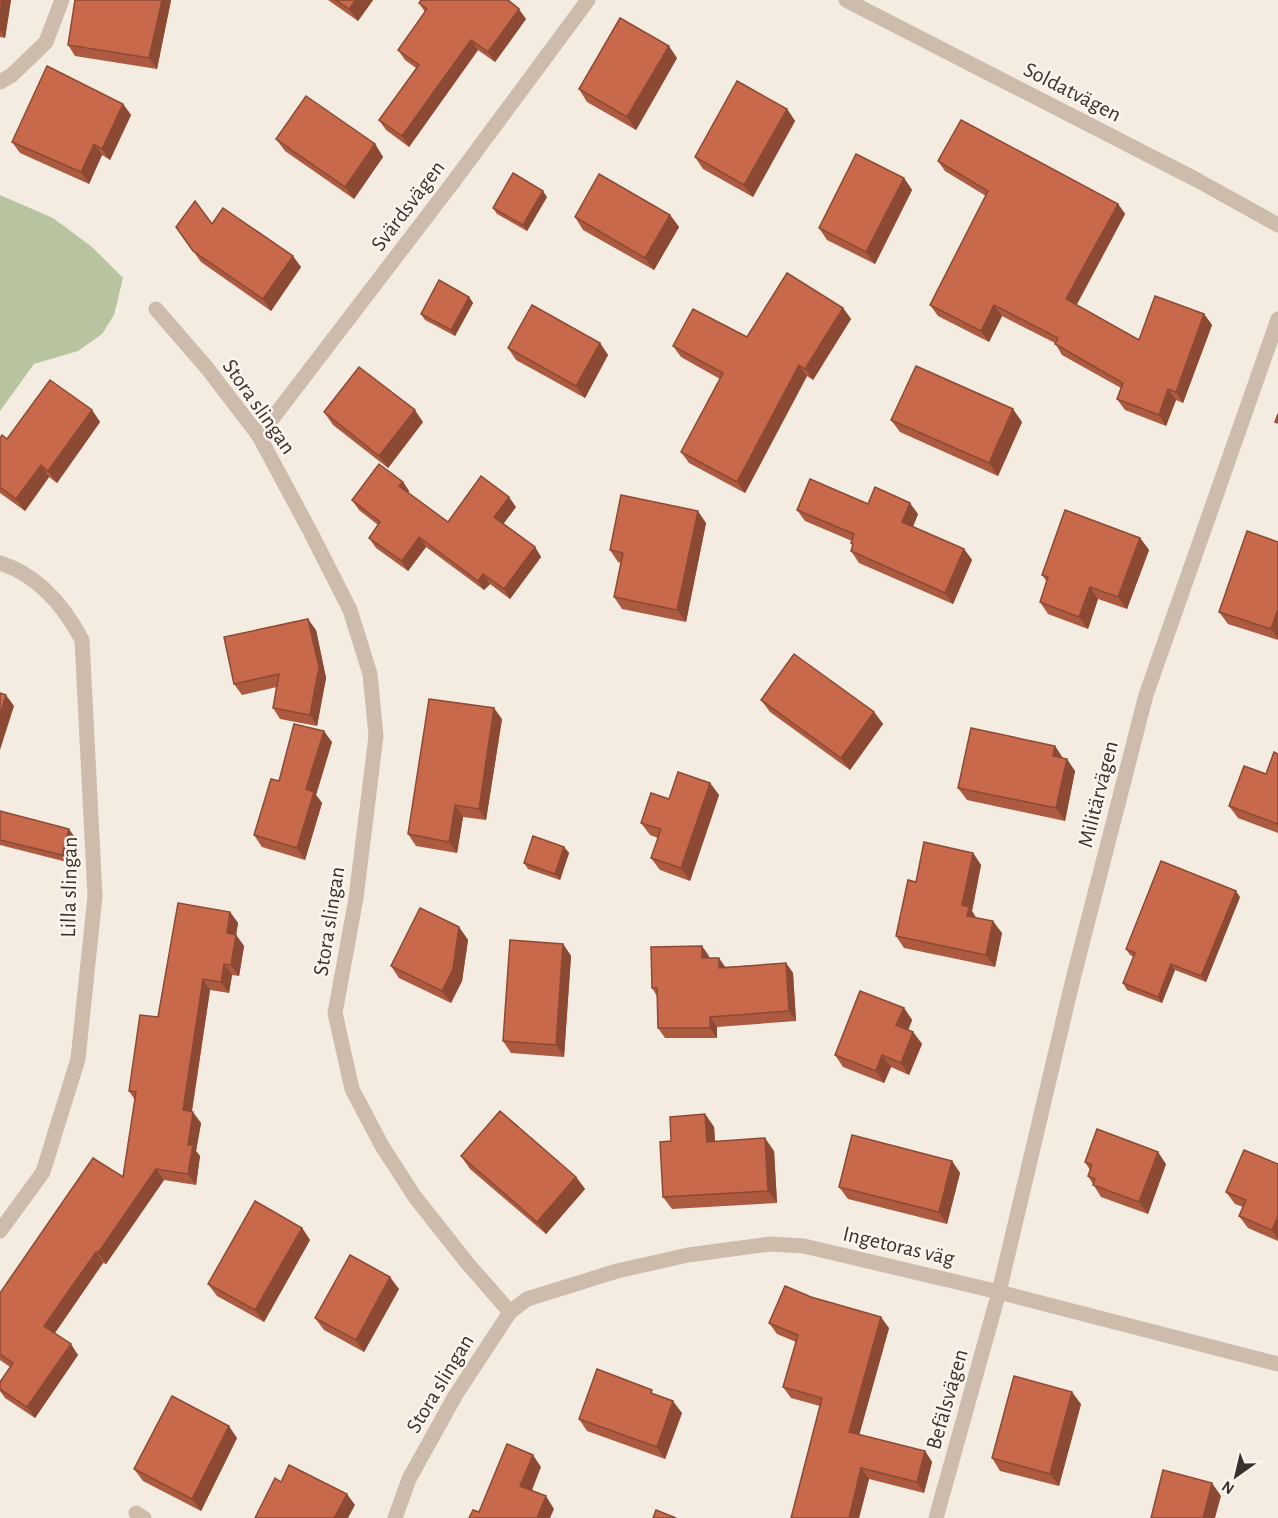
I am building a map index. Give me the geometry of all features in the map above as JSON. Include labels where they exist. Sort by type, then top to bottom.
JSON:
[{"type":"street","points":[[0,82],[12,75],[46,42],[62,0]]},
{"type":"street","name":"Svärdsvägen","points":[[259,436],[454,181],[588,0]]},
{"type":"street","name":"Soldatvägen","points":[[846,0],[1197,180],[1278,225]]},
{"type":"street","name":"Stora slingan","points":[[156,309],[207,368],[259,436],[350,610],[370,675],[376,736],[356,898],[335,1013],[352,1089],[382,1146],[415,1197],[468,1264],[510,1312],[444,1417],[409,1479],[395,1518]]},
{"type":"street","name":"Militärvägen","points":[[999,1292],[1073,979],[1146,695],[1278,319]]},
{"type":"street","name":"Lilla slingan","points":[[0,563],[35,580],[70,617],[82,640],[95,896],[78,1059],[42,1172],[0,1231]]},
{"type":"street","name":"Ingetoras väg","points":[[510,1312],[527,1299],[617,1271],[688,1255],[770,1245],[804,1246],[999,1292],[1278,1364]]},
{"type":"street","name":"Befälsvägen","points":[[936,1518],[999,1292]]},
{"type":"green space","points":[[0,195],[53,218],[92,247],[123,278],[114,315],[102,334],[78,351],[34,364],[0,411]]},
{"type":"building","points":[[75,0],[162,0],[149,58],[68,45]]},
{"type":"building","points":[[336,0],[356,0],[349,9]]},
{"type":"building","points":[[421,0],[508,0],[519,9],[488,52],[471,40],[402,136],[379,120],[419,65],[398,50],[427,9],[419,3]]},
{"type":"building","points":[[620,18],[669,46],[627,117],[579,89]]},
{"type":"building","points":[[47,66],[123,104],[102,149],[94,144],[81,172],[12,142]]},
{"type":"building","points":[[737,81],[787,109],[744,185],[695,157]]},
{"type":"building","points":[[306,96],[375,144],[345,187],[276,139]]},
{"type":"building","points":[[961,120],[1118,204],[1066,299],[1139,340],[1155,296],[1204,314],[1176,392],[1168,389],[1159,415],[1117,399],[1123,383],[1055,344],[1058,338],[994,305],[981,331],[930,305],[988,191],[938,161]]},
{"type":"building","points":[[856,154],[904,178],[866,252],[819,228]]},
{"type":"building","points":[[513,173],[543,191],[523,225],[493,208]]},
{"type":"building","points":[[599,174],[670,215],[645,258],[575,217]]},
{"type":"building","points":[[195,201],[212,224],[223,208],[293,256],[263,299],[193,251],[176,227]]},
{"type":"building","points":[[787,273],[843,308],[805,369],[799,365],[737,482],[681,452],[723,373],[673,346],[693,309],[747,337]]},
{"type":"building","points":[[439,280],[469,297],[451,330],[421,314]]},
{"type":"building","points":[[532,305],[600,343],[576,386],[508,348]]},
{"type":"building","points":[[916,366],[1013,409],[989,463],[891,420]]},
{"type":"building","points":[[359,367],[415,410],[379,456],[324,412]]},
{"type":"building","points":[[50,380],[92,410],[48,471],[41,465],[16,499],[0,487],[0,438],[2,435],[7,439]]},
{"type":"building","points":[[379,464],[403,482],[399,486],[448,522],[481,476],[509,497],[494,517],[535,547],[504,589],[483,574],[478,581],[419,537],[402,561],[369,538],[380,522],[352,500]]},
{"type":"building","points":[[810,479],[868,504],[875,487],[910,503],[902,522],[964,549],[945,593],[851,551],[854,534],[797,510]]},
{"type":"building","points":[[621,495],[698,511],[677,610],[614,597],[623,553],[610,550]]},
{"type":"building","points":[[1065,510],[1140,538],[1118,597],[1090,587],[1079,617],[1040,602],[1048,577],[1042,575]]},
{"type":"building","points":[[1247,531],[1278,542],[1278,609],[1271,629],[1219,612]]},
{"type":"building","points":[[308,619],[319,667],[310,715],[273,708],[279,674],[234,684],[224,637]]},
{"type":"building","points":[[794,654],[874,712],[841,758],[761,700]]},
{"type":"building","points":[[0,693],[6,695],[0,716]]},
{"type":"building","points":[[429,699],[494,708],[479,809],[455,805],[449,842],[408,834]]},
{"type":"building","points":[[294,724],[324,731],[306,789],[314,792],[297,848],[254,835],[271,779],[279,781]]},
{"type":"building","points":[[971,728],[1055,746],[1053,756],[1067,759],[1056,808],[958,788]]},
{"type":"building","points":[[1274,752],[1278,754],[1278,824],[1229,806],[1244,766],[1266,774]]},
{"type":"building","points":[[678,772],[710,783],[681,868],[651,858],[661,829],[641,823],[651,793],[669,799]]},
{"type":"building","points":[[0,811],[69,829],[62,855],[0,840]]},
{"type":"building","points":[[533,836],[564,847],[555,874],[524,863]]},
{"type":"building","points":[[924,842],[973,853],[962,905],[969,907],[967,916],[993,921],[986,955],[896,936],[908,880],[916,882]]},
{"type":"building","points":[[1161,861],[1236,891],[1201,976],[1171,964],[1158,997],[1123,983],[1135,953],[1126,949]]},
{"type":"building","points":[[178,903],[230,912],[227,933],[236,935],[231,965],[224,964],[221,982],[203,979],[183,1110],[193,1112],[188,1145],[193,1145],[188,1174],[156,1169],[44,1326],[71,1344],[27,1407],[0,1389],[0,1382],[13,1363],[0,1354],[0,1293],[93,1158],[123,1177],[136,1092],[129,1091],[140,1015],[158,1017]]},
{"type":"building","points":[[420,908],[459,927],[453,969],[442,991],[391,966]]},
{"type":"building","points":[[510,940],[563,944],[556,1045],[503,1041]]},
{"type":"building","points":[[702,946],[702,958],[719,958],[719,968],[786,963],[789,1011],[710,1017],[710,1028],[658,1028],[657,988],[652,988],[651,947]]},
{"type":"building","points":[[860,991],[904,1008],[896,1025],[913,1032],[901,1063],[882,1055],[876,1071],[835,1055]]},
{"type":"building","points":[[500,1111],[576,1177],[537,1222],[461,1156]]},
{"type":"building","points":[[705,1114],[707,1142],[765,1138],[768,1191],[663,1197],[660,1142],[671,1141],[670,1117]]},
{"type":"building","points":[[1097,1129],[1158,1152],[1139,1202],[1093,1185],[1095,1179],[1088,1176],[1092,1165],[1085,1162]]},
{"type":"building","points":[[852,1135],[952,1161],[939,1212],[839,1187]]},
{"type":"building","points":[[1244,1150],[1278,1164],[1278,1216],[1272,1230],[1239,1216],[1246,1200],[1226,1192]]},
{"type":"building","points":[[255,1201],[302,1228],[255,1310],[208,1284]]},
{"type":"building","points":[[350,1255],[390,1277],[356,1340],[315,1318]]},
{"type":"building","points":[[785,1286],[811,1297],[881,1317],[849,1432],[925,1451],[917,1482],[861,1468],[849,1518],[791,1518],[822,1398],[783,1387],[798,1335],[769,1323]]},
{"type":"building","points":[[597,1369],[652,1390],[651,1393],[673,1401],[657,1447],[579,1419]]},
{"type":"building","points":[[1014,1376],[1072,1392],[1050,1474],[992,1458]]},
{"type":"building","points":[[172,1396],[229,1426],[192,1499],[134,1469]]},
{"type":"building","points":[[507,1444],[533,1455],[520,1486],[546,1496],[537,1518],[469,1518],[473,1510],[479,1512]]},
{"type":"building","points":[[289,1465],[347,1494],[334,1518],[255,1518],[275,1478],[281,1482]]},
{"type":"building","points":[[1163,1470],[1212,1483],[1203,1518],[1151,1518]]},
{"type":"building","points":[[656,1510],[676,1518],[653,1518]]}]
